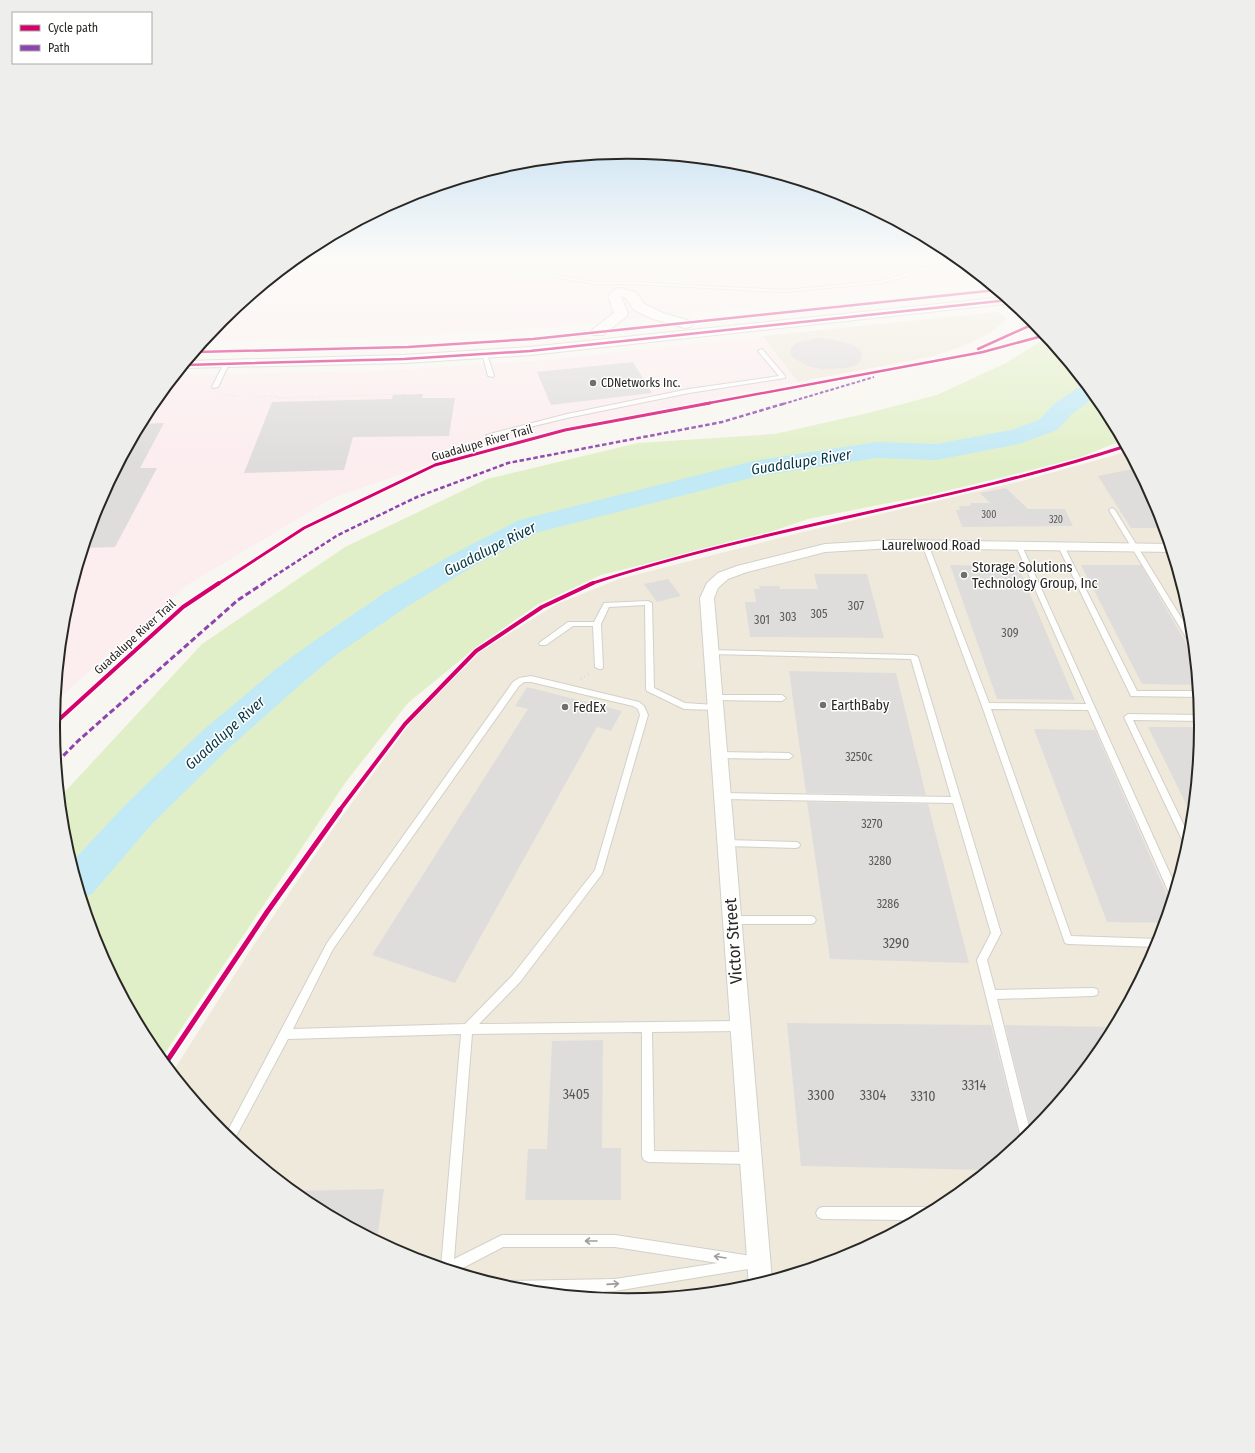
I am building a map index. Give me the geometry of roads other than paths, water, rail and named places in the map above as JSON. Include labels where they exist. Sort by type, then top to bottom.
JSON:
[{"type":"main road","points":[[598,332],[603,328]]},
{"type":"main road","points":[[201,352],[408,347],[533,339],[644,328]]},
{"type":"main road","points":[[190,365],[404,359],[484,354],[591,345],[751,328]]},
{"type":"street","name":"Laurelwood Road","points":[[707,598],[712,586],[723,576],[742,568],[825,548],[925,544],[1166,548]]},
{"type":"street","name":"Victor Street","points":[[707,598],[759,1278]]},
{"type":"lane","points":[[489,435],[567,416],[689,391],[783,377],[761,351]]},
{"type":"lane","points":[[484,354],[491,376]]},
{"type":"lane","points":[[215,387],[226,364]]},
{"type":"lane","points":[[1112,510],[1187,632]]},
{"type":"lane","points":[[925,544],[986,706],[1068,940],[1152,943]]},
{"type":"lane","points":[[1019,546],[1172,888]]},
{"type":"lane","points":[[1061,546],[1134,694],[1194,694]]},
{"type":"lane","points":[[599,668],[597,624],[606,605],[648,603],[650,689],[684,706],[782,698]]},
{"type":"lane","points":[[543,643],[571,624],[597,624]]},
{"type":"lane","points":[[711,652],[914,657],[996,933],[982,960],[1024,1132]]},
{"type":"lane","points":[[232,1133],[330,946],[516,684],[522,680],[531,679],[636,704],[641,708],[644,715],[599,871],[516,979],[467,1030],[447,1265]]},
{"type":"lane","points":[[986,706],[1091,707]]},
{"type":"lane","points":[[1184,836],[1128,717],[1195,718]]},
{"type":"lane","points":[[719,755],[789,756]]},
{"type":"lane","points":[[722,796],[957,800]]},
{"type":"lane","points":[[726,843],[796,845]]},
{"type":"lane","points":[[732,920],[811,920]]},
{"type":"lane","points":[[990,995],[1093,992]]},
{"type":"lane","points":[[285,1034],[740,1026]]},
{"type":"lane","points":[[647,1028],[648,1156],[750,1158]]},
{"type":"lane","points":[[822,1213],[911,1218]]},
{"type":"lane","points":[[452,1266],[502,1241],[615,1241],[758,1263]]},
{"type":"lane","points":[[537,1286],[615,1285],[758,1263]]},
{"type":"waterway","name":"Guadalupe River","points":[[81,880],[138,815],[215,740],[289,676],[325,648],[397,599],[467,558],[529,526],[758,468],[877,450],[936,452],[984,444],[1019,436],[1048,425],[1063,409],[1086,392]]},
{"type":"place","name":"CDNetworks Inc.","points":[[593,383]]},
{"type":"place","name":"Storage Solutions Technology Group, Inc","points":[[964,575]]},
{"type":"place","name":"EarthBaby","points":[[823,705]]},
{"type":"place","name":"FedEx","points":[[565,707]]}]
